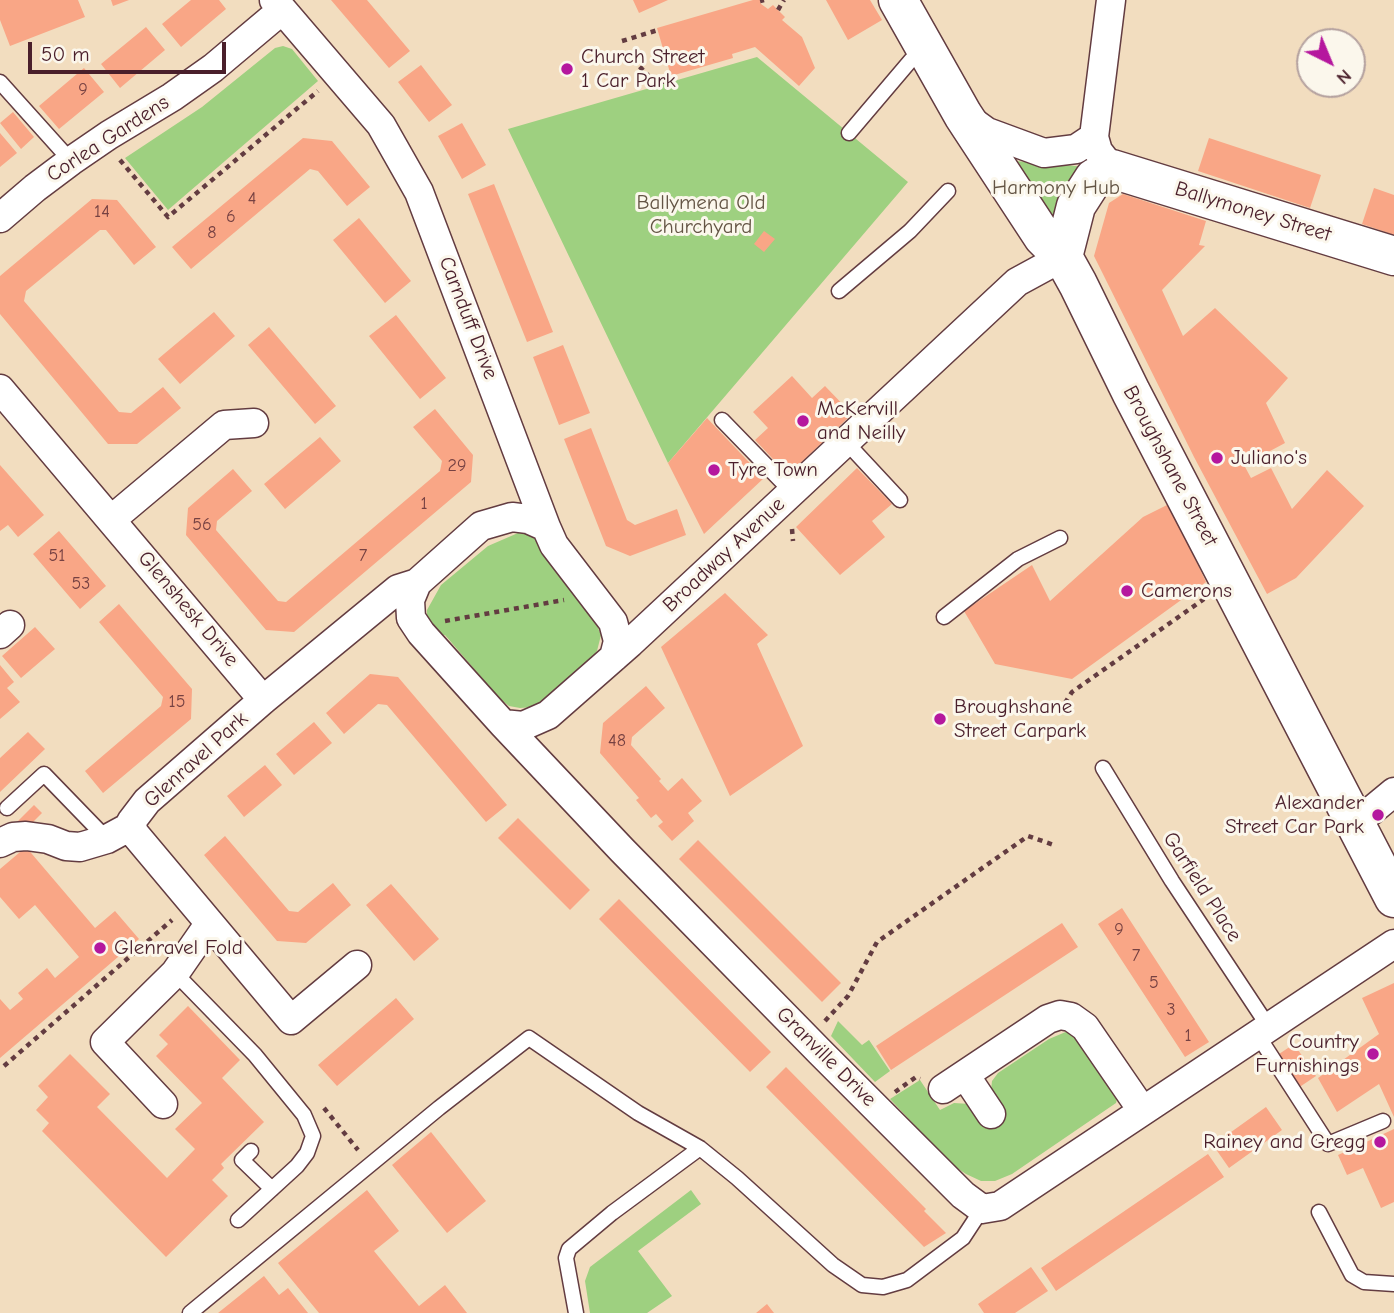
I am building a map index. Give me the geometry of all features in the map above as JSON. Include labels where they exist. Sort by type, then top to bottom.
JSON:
[{"type":"street","name":"Broughshane Street","points":[[898,0],[986,152],[1043,237],[1063,257],[1394,898]]},
{"type":"street","points":[[1063,257],[1076,206],[1094,178],[1103,153],[1111,0]]},
{"type":"street","name":"Carnduff Drive","points":[[278,5],[381,125],[419,192],[554,545],[613,622],[618,641],[614,657]]},
{"type":"street","name":"Corlea Gardens","points":[[0,218],[35,188],[102,139],[213,68],[278,5]]},
{"type":"street","points":[[963,115],[987,132],[1044,153],[1076,149],[1103,153]]},
{"type":"street","name":"Ballymoney Street","points":[[1103,153],[1394,256]]},
{"type":"street","name":"Broadway Avenue","points":[[503,724],[523,726],[548,715],[614,657],[1017,282],[1063,257]]},
{"type":"street","name":"Glenshesk Drive","points":[[0,390],[264,700]]},
{"type":"street","points":[[111,519],[224,425],[254,422]]},
{"type":"street","name":"Glenravel Park","points":[[119,833],[147,801],[264,700],[398,589],[417,583],[481,526],[512,517],[528,519],[546,527]]},
{"type":"street","points":[[416,625],[410,600],[417,583]]},
{"type":"street","points":[[364,617],[383,615],[416,625]]},
{"type":"street","name":"Granville Drive","points":[[416,625],[541,765],[805,1037],[963,1195],[982,1209]]},
{"type":"street","points":[[541,765],[541,741],[548,715]]},
{"type":"street","points":[[1354,821],[1394,792]]},
{"type":"street","points":[[0,843],[13,837],[26,836],[73,847],[119,833]]},
{"type":"street","name":"Glenravel Park","points":[[119,833],[134,833],[291,1020],[357,965]]},
{"type":"street","points":[[163,1104],[105,1042],[175,973],[200,914]]},
{"type":"street","points":[[982,1209],[1000,1206],[1394,944]]},
{"type":"street","points":[[991,1114],[954,1082],[1048,1019],[1060,1015],[1079,1022],[1089,1032],[1142,1110]]},
{"type":"lane","points":[[849,133],[911,60],[927,52]]},
{"type":"lane","points":[[0,82],[71,162]]},
{"type":"lane","points":[[839,291],[910,231],[948,191]]},
{"type":"lane","points":[[723,420],[792,492]]},
{"type":"lane","points":[[846,442],[900,500]]},
{"type":"lane","points":[[944,617],[1018,559],[1060,538]]},
{"type":"lane","name":"Garfield Place","points":[[1103,768],[1328,1144],[1383,1121]]},
{"type":"lane","points":[[7,808],[44,774],[119,833]]},
{"type":"lane","points":[[175,973],[255,1055],[304,1115],[313,1136],[307,1153],[238,1220]]},
{"type":"lane","points":[[191,1313],[370,1164],[529,1038],[638,1113],[700,1148],[833,1265],[862,1285],[883,1287],[906,1280],[963,1238],[982,1209]]},
{"type":"lane","points":[[576,1313],[566,1258],[569,1249],[612,1213],[700,1148]]},
{"type":"lane","points":[[251,1151],[242,1160],[272,1189]]},
{"type":"lane","points":[[1319,1212],[1352,1275],[1364,1282],[1394,1284]]},
{"type":"path","points":[[778,9],[784,0]]},
{"type":"path","points":[[622,41],[658,30]]},
{"type":"path","points":[[626,52],[656,84],[672,79]]},
{"type":"path","points":[[102,139],[168,217],[338,74]]},
{"type":"path","points":[[1065,704],[1072,692],[1230,580]]},
{"type":"path","points":[[416,625],[572,598],[586,589]]},
{"type":"path","points":[[805,1037],[848,996],[877,942],[1028,836],[1054,845]]},
{"type":"path","points":[[4,1066],[200,914]]},
{"type":"path","points":[[873,1105],[916,1077],[954,1082]]},
{"type":"path","points":[[319,1102],[370,1164]]},
{"type":"green space","points":[[283,46],[292,49],[318,81],[168,210],[125,158],[202,107],[275,48]]},
{"type":"green space","name":"Ballymena Old Churchyard","points":[[757,57],[908,182],[668,463],[508,129]]},
{"type":"green space","name":"Harmony Hub","points":[[1015,161],[1099,168],[1054,236]]},
{"type":"green space","points":[[518,533],[530,535],[539,542],[596,623],[601,635],[597,651],[589,661],[534,707],[520,708],[509,706],[499,698],[445,635],[435,638],[427,622],[427,610],[441,585],[488,546]]},
{"type":"green space","points":[[838,1021],[862,1045],[869,1040],[890,1071],[875,1082],[831,1036]]},
{"type":"green space","points":[[1068,1031],[1078,1035],[1118,1095],[1116,1103],[1012,1174],[995,1181],[981,1181],[951,1164],[890,1099],[920,1080],[940,1110],[954,1103],[970,1104],[991,1090],[992,1081],[998,1073],[1049,1039]]},
{"type":"green space","points":[[691,1190],[701,1204],[638,1251],[672,1296],[647,1313],[590,1313],[585,1281],[590,1267]]},
{"type":"building","points":[[0,0],[78,0],[85,17],[10,46],[0,20]]},
{"type":"building","points":[[111,0],[129,0],[113,6]]},
{"type":"building","points":[[191,0],[219,0],[226,9],[181,47],[162,24]]},
{"type":"building","points":[[331,0],[367,0],[410,51],[389,68]]},
{"type":"building","points":[[633,0],[668,0],[639,13]]},
{"type":"building","points":[[760,0],[768,9],[773,5],[785,17],[782,20],[802,37],[815,68],[799,86],[755,47],[732,54],[733,58],[671,76],[657,28]]},
{"type":"building","points":[[826,0],[870,0],[882,20],[848,40]]},
{"type":"building","points":[[146,27],[165,50],[120,88],[101,64]]},
{"type":"building","points":[[421,65],[452,105],[429,122],[398,82]]},
{"type":"building","points":[[84,68],[104,92],[59,129],[39,106]]},
{"type":"building","points":[[13,112],[34,137],[21,149],[0,123]]},
{"type":"building","points":[[462,123],[486,165],[462,179],[438,136]]},
{"type":"building","points":[[0,133],[17,153],[0,167]]},
{"type":"building","points":[[303,138],[332,141],[370,187],[347,206],[318,171],[310,169],[191,269],[172,247]]},
{"type":"building","points":[[1209,138],[1321,175],[1310,208],[1198,171]]},
{"type":"building","points":[[494,184],[553,332],[527,342],[468,194]]},
{"type":"building","points":[[1374,188],[1394,195],[1394,235],[1362,224]]},
{"type":"building","points":[[1123,194],[1206,221],[1199,245],[1205,246],[1162,290],[1183,336],[1215,308],[1288,378],[1266,403],[1285,443],[1244,465],[1251,478],[1271,468],[1292,509],[1327,470],[1364,506],[1296,578],[1267,594],[1194,457],[1094,256],[1109,203]]},
{"type":"building","points":[[92,199],[117,200],[156,247],[134,265],[106,230],[100,230],[26,291],[24,301],[119,412],[131,413],[163,387],[181,408],[137,444],[108,444],[0,314],[0,276]]},
{"type":"building","points":[[359,218],[411,281],[385,303],[333,240]]},
{"type":"building","points":[[764,231],[775,239],[764,252],[754,244]]},
{"type":"building","points":[[214,312],[235,336],[180,384],[158,359]]},
{"type":"building","points":[[396,315],[446,378],[420,399],[369,336]]},
{"type":"building","points":[[269,327],[336,406],[315,424],[248,345]]},
{"type":"building","points":[[563,345],[590,413],[559,425],[533,357]]},
{"type":"building","name":"McKervill and Neilly","points":[[792,376],[812,398],[825,386],[852,414],[788,475],[755,440],[768,428],[753,412]]},
{"type":"building","points":[[435,409],[473,455],[471,482],[294,632],[266,630],[186,535],[188,508],[233,469],[252,491],[217,521],[216,530],[278,601],[286,602],[440,471],[442,461],[413,427]]},
{"type":"building","name":"Tyre Town","points":[[707,418],[764,478],[704,534],[668,463]]},
{"type":"building","points":[[591,428],[627,520],[635,525],[677,509],[686,535],[630,556],[606,546],[564,439]]},
{"type":"building","points":[[320,437],[341,461],[285,509],[264,484]]},
{"type":"building","points":[[0,465],[44,515],[18,537],[8,525],[0,531]]},
{"type":"building","points":[[857,468],[892,504],[872,521],[885,537],[840,575],[796,527]]},
{"type":"building","name":"Camerons","points":[[1169,504],[1206,582],[1072,679],[995,664],[964,611],[1032,565],[1050,601],[1143,517]]},
{"type":"building","points":[[59,531],[106,586],[80,609],[33,554]]},
{"type":"building","points":[[725,593],[768,635],[757,644],[803,746],[730,796],[661,647]]},
{"type":"building","points":[[119,604],[192,689],[191,719],[103,793],[85,771],[161,706],[163,697],[99,622]]},
{"type":"building","points":[[35,627],[55,649],[21,678],[2,656]]},
{"type":"building","points":[[0,665],[14,682],[7,688],[20,702],[0,719]]},
{"type":"building","points":[[370,674],[398,677],[507,805],[486,822],[387,705],[378,704],[344,734],[326,713]]},
{"type":"building","points":[[646,686],[665,708],[632,737],[631,745],[668,791],[682,778],[702,801],[688,813],[694,821],[672,841],[658,826],[663,822],[656,814],[651,818],[636,800],[639,798],[600,753],[603,723]]},
{"type":"building","points":[[314,722],[332,743],[294,775],[276,754]]},
{"type":"building","points":[[28,732],[45,749],[0,792],[0,758]]},
{"type":"building","points":[[265,765],[282,785],[244,817],[227,796]]},
{"type":"building","points":[[34,805],[42,813],[26,829],[18,821]]},
{"type":"building","points":[[518,818],[590,890],[570,910],[498,838]]},
{"type":"building","points":[[225,836],[289,911],[298,912],[333,883],[351,905],[306,943],[277,941],[204,855]]},
{"type":"building","points":[[698,840],[841,983],[822,1002],[679,859]]},
{"type":"building","name":"Glenravel Fold","points":[[26,847],[95,928],[115,911],[139,939],[0,1058],[0,999],[10,1010],[23,999],[18,993],[47,968],[55,978],[79,957],[35,905],[19,919],[0,897],[0,869]]},
{"type":"building","points":[[391,884],[439,939],[414,961],[366,905]]},
{"type":"building","points":[[619,899],[771,1052],[750,1072],[599,919]]},
{"type":"building","points":[[1122,908],[1209,1042],[1185,1057],[1098,924]]},
{"type":"building","points":[[1062,923],[1078,947],[891,1070],[876,1046]]},
{"type":"building","name":"Country Furnishings","points":[[1394,983],[1394,1117],[1379,1084],[1337,1112],[1318,1078],[1379,1034],[1362,998]]},
{"type":"building","points":[[396,998],[414,1019],[337,1086],[318,1065]]},
{"type":"building","points":[[188,1006],[240,1060],[222,1078],[264,1122],[221,1164],[224,1168],[212,1180],[228,1196],[166,1257],[42,1131],[49,1123],[36,1110],[48,1097],[38,1086],[70,1054],[110,1094],[97,1107],[167,1178],[195,1149],[175,1129],[202,1103],[156,1056],[168,1044],[159,1035]]},
{"type":"building","points":[[1294,1044],[1316,1076],[1295,1090],[1273,1058]]},
{"type":"building","points":[[786,1067],[926,1209],[924,1211],[946,1233],[924,1247],[766,1087]]},
{"type":"building","points":[[1266,1107],[1282,1130],[1229,1168],[1213,1145]]},
{"type":"building","points":[[1394,1129],[1394,1202],[1381,1208],[1363,1168],[1347,1175],[1338,1155]]},
{"type":"building","points":[[431,1132],[486,1201],[447,1233],[392,1165]]},
{"type":"building","points":[[1208,1154],[1224,1177],[1056,1291],[1041,1268]]},
{"type":"building","points":[[367,1190],[399,1231],[374,1251],[419,1306],[445,1285],[467,1313],[319,1313],[278,1263]]},
{"type":"building","points":[[1031,1267],[1048,1291],[1015,1313],[984,1313],[978,1304]]},
{"type":"building","points":[[264,1276],[279,1295],[288,1288],[308,1313],[218,1313]]},
{"type":"building","points":[[767,1304],[774,1313],[756,1313]]},
{"type":"place","name":"Church Street 1 Car Park","points":[[567,69]]},
{"type":"place","name":"McKervill and Neilly","points":[[803,421]]},
{"type":"place","name":"Juliano's","points":[[1217,458]]},
{"type":"place","name":"Tyre Town","points":[[714,470]]},
{"type":"place","name":"Camerons","points":[[1127,591]]},
{"type":"place","name":"Broughshane Street Carpark","points":[[940,719]]},
{"type":"place","name":"Alexander Street Car Park","points":[[1378,815]]},
{"type":"place","name":"Glenravel Fold","points":[[100,948]]},
{"type":"place","name":"Country Furnishings","points":[[1373,1054]]},
{"type":"place","name":"Rainey and Gregg","points":[[1380,1142]]}]
